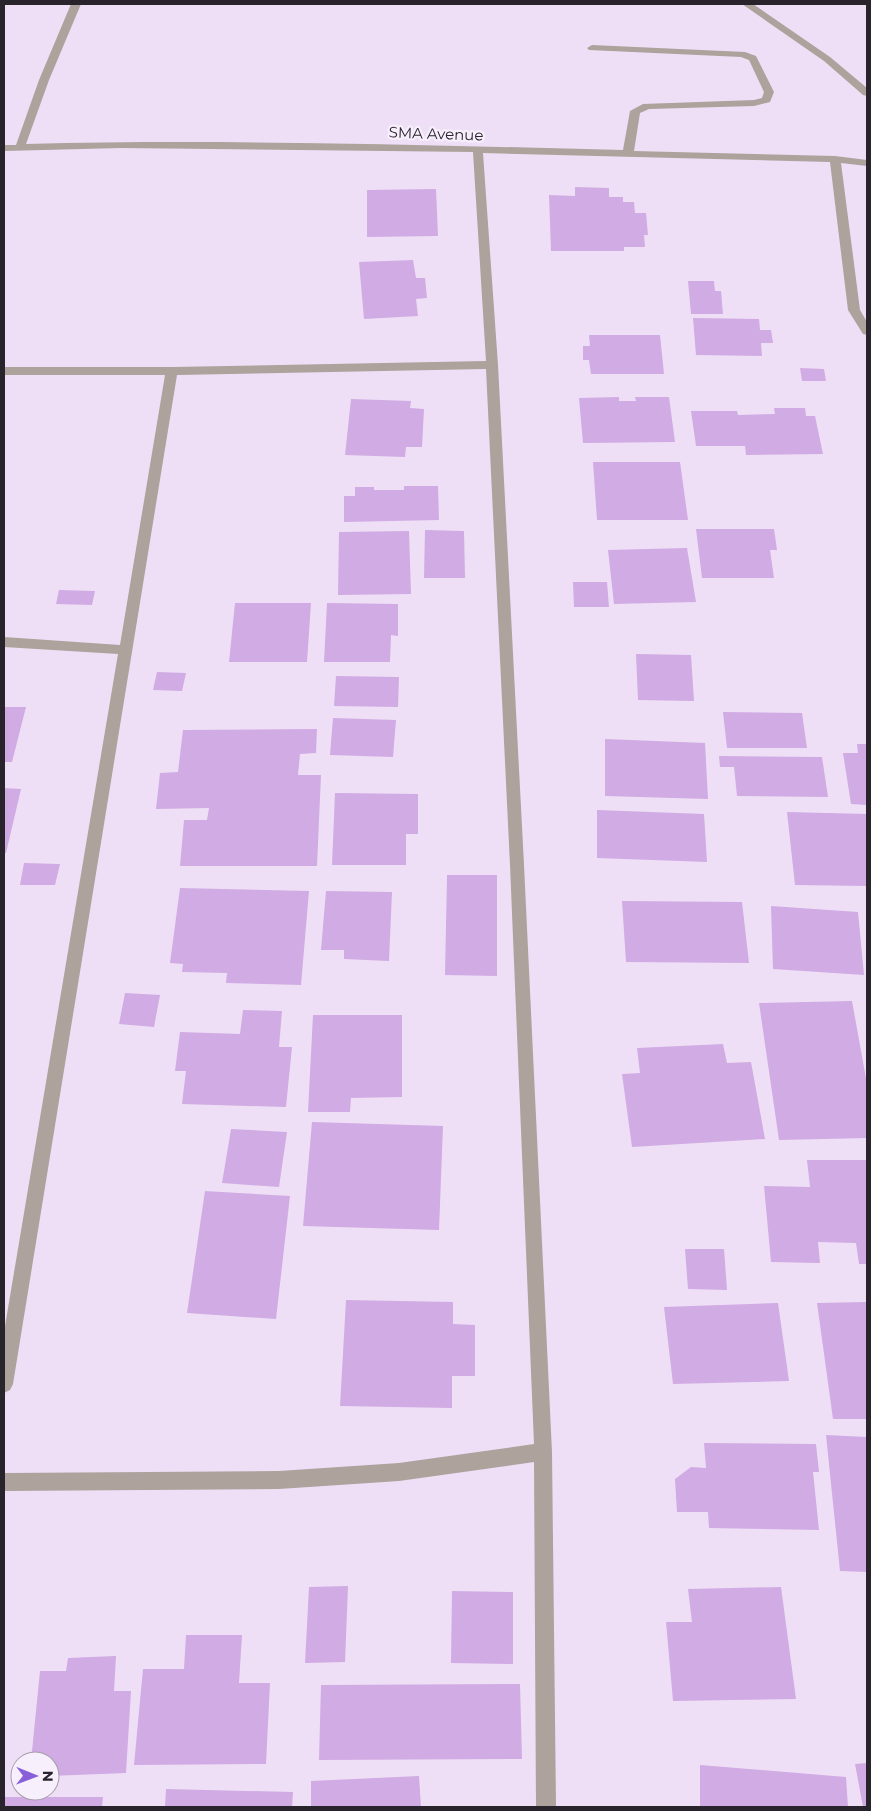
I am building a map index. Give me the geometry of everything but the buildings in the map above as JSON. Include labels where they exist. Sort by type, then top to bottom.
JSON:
[{"type":"street","points":[[20,147],[44,80],[76,4]]},
{"type":"street","points":[[748,4],[820,54],[867,94]]},
{"type":"street","points":[[592,48],[742,54],[753,58],[769,92],[766,100],[754,104],[647,106],[640,108],[635,111],[628,154]]},
{"type":"street","name":"SMA Avenue","points":[[4,148],[257,145],[835,159],[867,163]]},
{"type":"street","points":[[478,150],[492,365],[517,865],[543,1452],[546,1807]]},
{"type":"street","points":[[835,159],[854,310],[867,331]]},
{"type":"street","points":[[4,371],[172,371],[492,365]]},
{"type":"street","points":[[4,1384],[172,371]]},
{"type":"street","points":[[4,642],[125,650]]},
{"type":"street","points":[[4,1482],[279,1480],[399,1472],[543,1452]]}]
